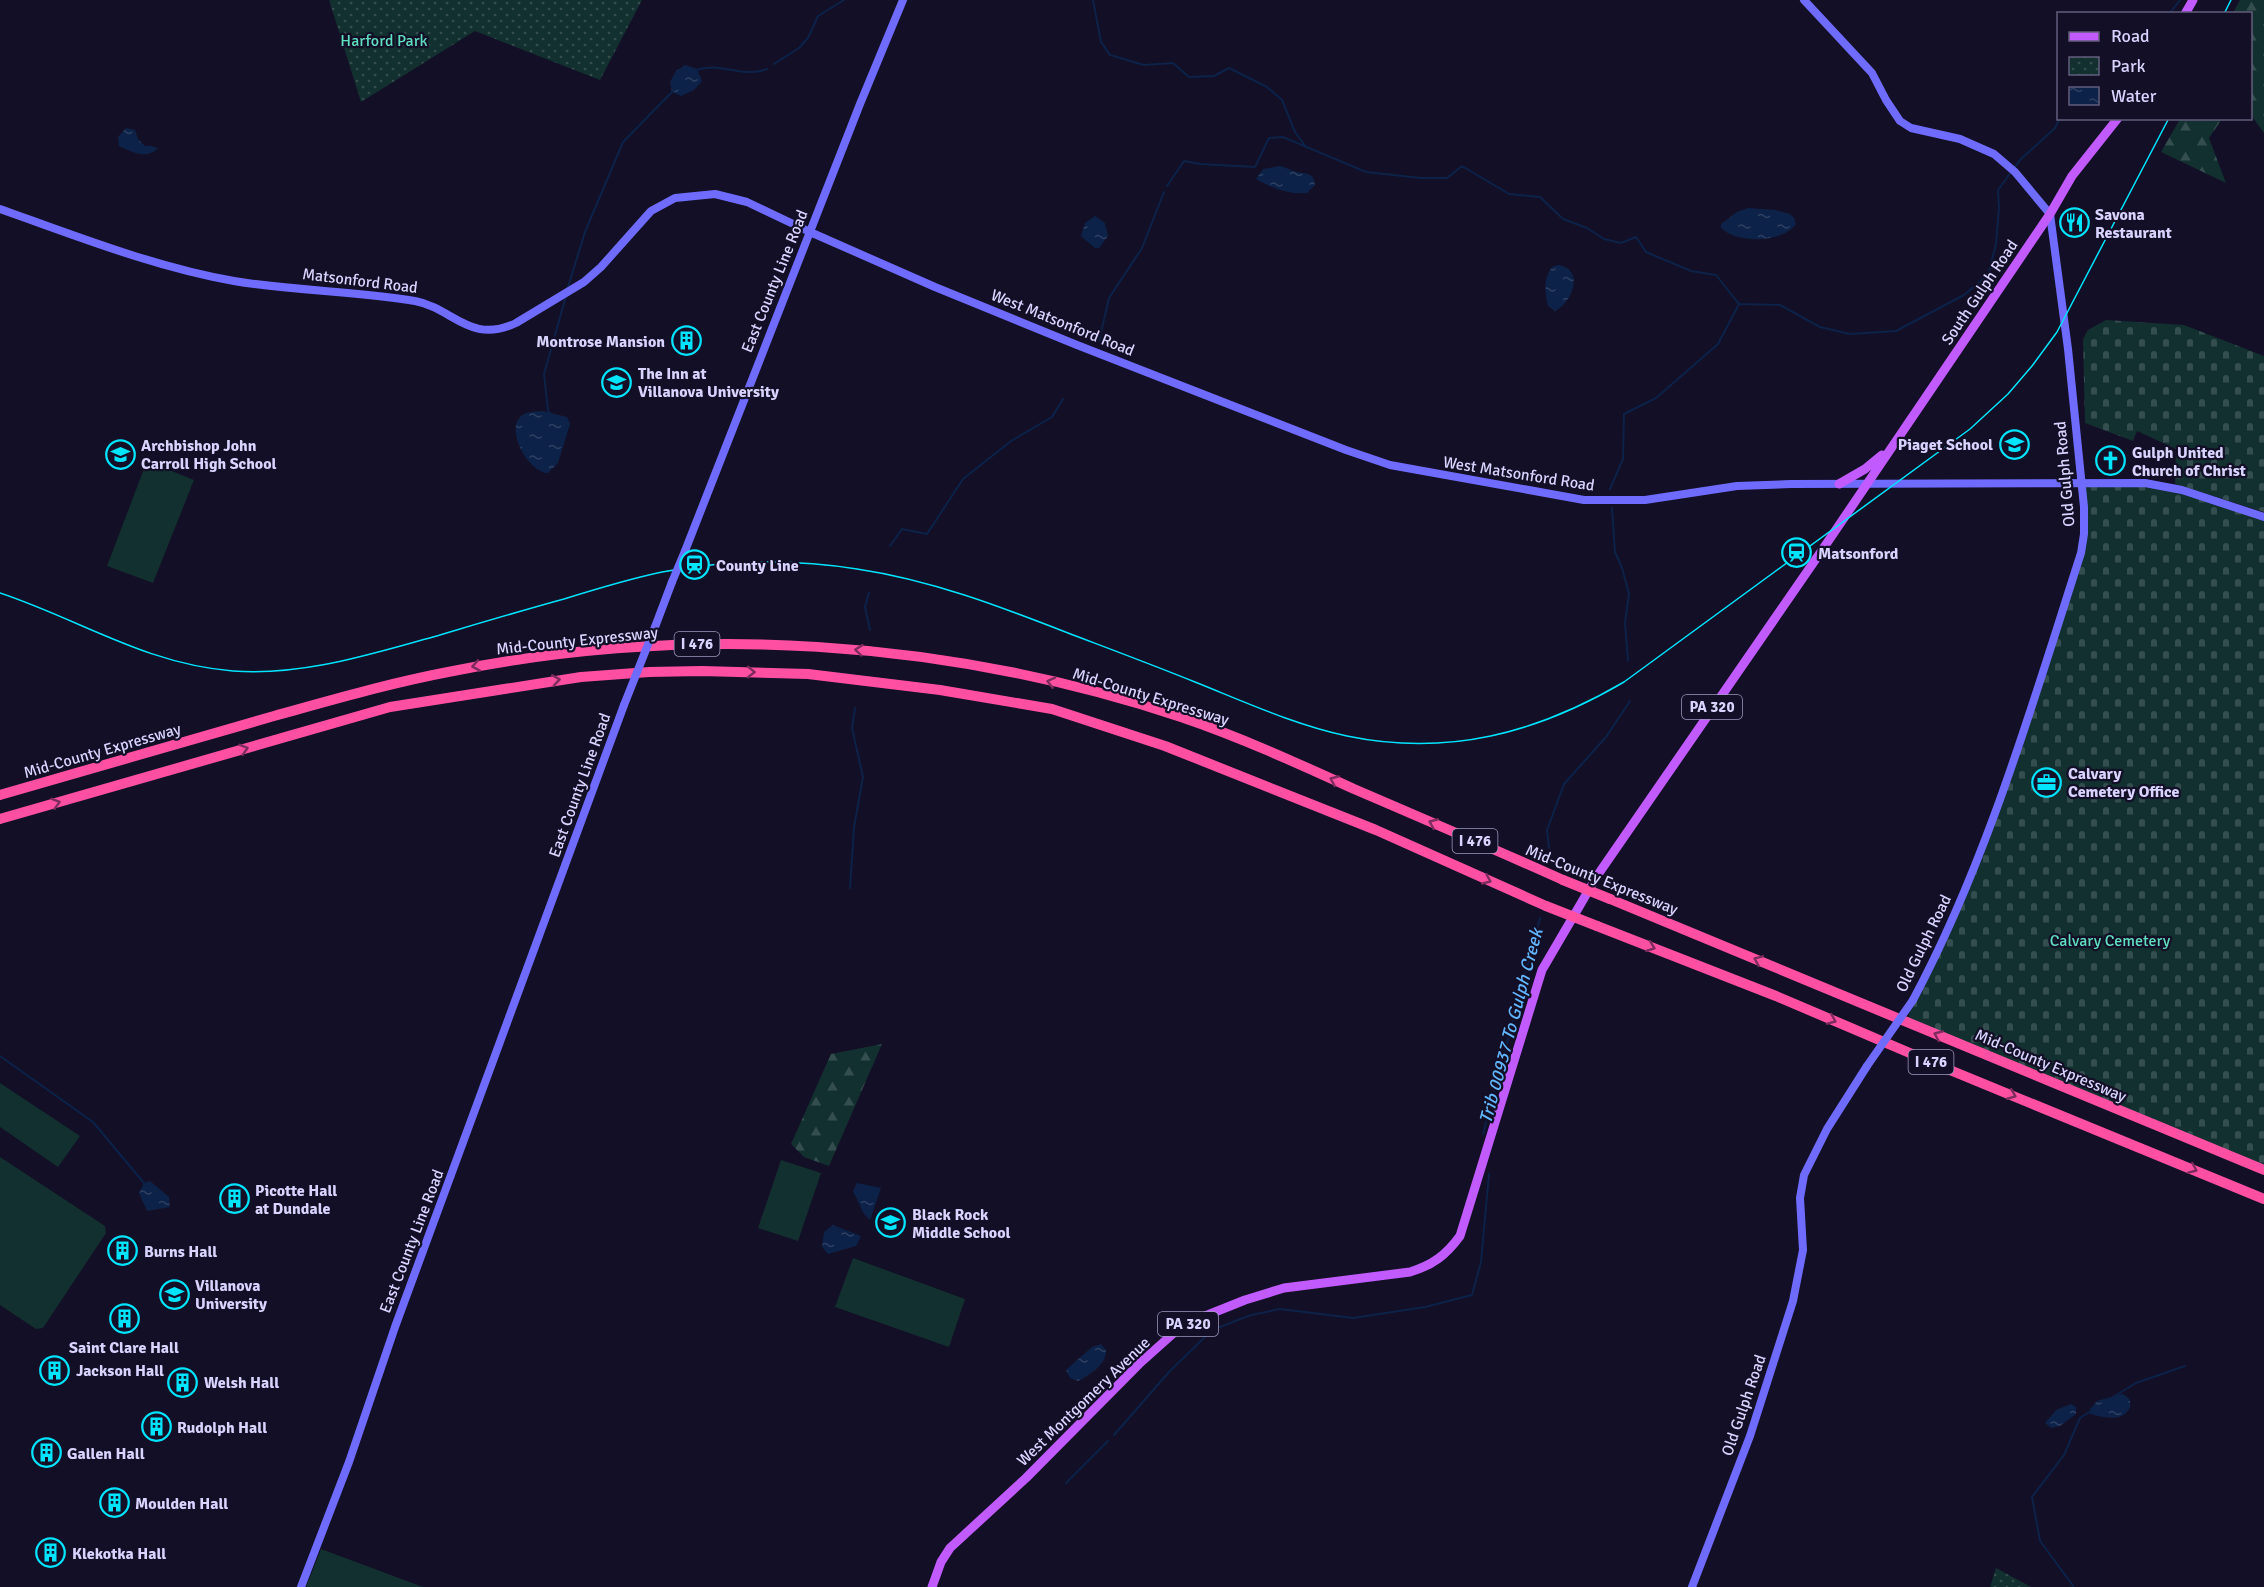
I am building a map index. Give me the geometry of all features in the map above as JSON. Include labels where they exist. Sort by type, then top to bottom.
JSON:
[{"type":"highway","name":"Mid-County Expressway","points":[[0,795],[330,701],[451,671],[528,658],[587,651],[698,644],[779,645],[890,654],[983,667],[1178,716],[1241,739],[1563,880],[2264,1170]]},
{"type":"highway","name":"I 476","points":[[0,819],[390,706],[581,676],[702,671],[808,674],[940,690],[1052,709],[1165,746],[1376,830],[1546,906],[1776,996],[2264,1199]]},
{"type":"main road","name":"South Gulph Road","points":[[1866,484],[2050,214],[2072,176],[2116,120]]},
{"type":"main road","points":[[1839,484],[1865,469],[1888,450]]},
{"type":"main road","name":"West Montgomery Avenue","points":[[932,1587],[941,1562],[950,1548],[1026,1478],[1139,1364],[1176,1331],[1212,1312],[1284,1288],[1410,1272],[1428,1266],[1451,1248],[1460,1236],[1542,970],[1597,876],[1866,484]]},
{"type":"street","name":"East County Line Road","points":[[301,1587],[349,1462],[395,1327],[624,705],[903,0]]},
{"type":"street","points":[[1804,0],[1872,73],[1900,121],[1911,128],[1960,139],[1994,154],[2012,170],[2050,214]]},
{"type":"street","name":"Matsonford Road","points":[[0,209],[173,267],[234,281],[428,304],[469,328],[491,330],[507,328],[584,282],[601,267],[651,211],[675,198],[703,194],[730,197],[747,202],[810,232]]},
{"type":"street","name":"Old Gulph Road","points":[[1692,1587],[1750,1436],[1792,1301],[1803,1250],[1800,1197],[1804,1175],[1827,1129],[1913,1000],[1933,963],[1963,893],[2018,749],[2081,553],[2085,523],[2050,214]]},
{"type":"street","name":"West Matsonford Road","points":[[810,232],[1066,340],[1319,440],[1390,465],[1584,500],[1652,500],[1737,486],[2145,483],[2165,486],[2264,517]]},
{"type":"green space","name":"Harford Park","points":[[329,0],[642,0],[600,80],[475,31],[361,102]]},
{"type":"green space","points":[[2240,0],[2264,0],[2264,133],[2252,116],[2252,12],[2234,12]]},
{"type":"green space","points":[[2179,120],[2221,120],[2209,138],[2226,183],[2161,152]]},
{"type":"green space","points":[[2106,320],[2184,325],[2264,356],[2264,512],[2175,484],[2176,449],[2137,431],[2133,441],[2085,423],[2083,339],[2088,330]]},
{"type":"green space","points":[[147,461],[194,480],[153,583],[107,566]]},
{"type":"green space","name":"Calvary Cemetery","points":[[2145,483],[2264,517],[2264,1170],[1907,1022],[1913,1000],[1933,963],[2018,749],[2081,553],[2081,485]]},
{"type":"green space","points":[[882,1044],[829,1166],[804,1157],[791,1144],[831,1054]]},
{"type":"green space","points":[[0,1083],[80,1136],[58,1167],[0,1127]]},
{"type":"green space","points":[[0,1157],[105,1226],[106,1233],[43,1328],[36,1329],[0,1305]]},
{"type":"green space","points":[[781,1160],[821,1173],[798,1241],[758,1228]]},
{"type":"green space","points":[[853,1258],[965,1299],[949,1347],[835,1307]]},
{"type":"green space","points":[[321,1549],[423,1587],[306,1587]]},
{"type":"green space","points":[[1996,1568],[2031,1587],[1990,1587]]},
{"type":"water","points":[[685,65],[697,69],[702,81],[694,90],[681,96],[672,92],[670,82],[676,71]]},
{"type":"water","points":[[126,128],[135,130],[138,139],[145,146],[158,148],[149,154],[144,154],[119,146],[118,137]]},
{"type":"water","points":[[1280,166],[1311,175],[1315,185],[1307,193],[1294,193],[1274,188],[1256,179],[1263,169]]},
{"type":"water","points":[[1748,208],[1775,210],[1790,214],[1796,224],[1781,235],[1760,239],[1738,237],[1721,228],[1721,224],[1737,212]]},
{"type":"water","points":[[1095,216],[1105,223],[1108,236],[1099,248],[1095,248],[1081,236],[1085,223]]},
{"type":"water","points":[[1558,265],[1566,268],[1574,279],[1567,301],[1555,311],[1548,306],[1546,286],[1549,272],[1552,267]]},
{"type":"water","points":[[543,411],[567,417],[570,424],[558,463],[548,473],[540,471],[526,457],[520,448],[516,428],[518,420],[524,414]]},
{"type":"water","points":[[150,1181],[169,1197],[170,1207],[147,1211],[139,1193],[144,1183]]},
{"type":"water","points":[[857,1183],[881,1188],[870,1220],[864,1214],[853,1191]]},
{"type":"water","points":[[833,1225],[861,1236],[856,1246],[828,1254],[822,1247],[824,1232]]},
{"type":"water","points":[[1101,1344],[1106,1350],[1106,1355],[1101,1364],[1078,1381],[1070,1378],[1066,1370],[1092,1347]]},
{"type":"water","points":[[2122,1394],[2130,1402],[2129,1409],[2123,1415],[2112,1418],[2090,1414],[2090,1409],[2097,1401]]},
{"type":"water","points":[[2071,1404],[2076,1407],[2076,1414],[2060,1426],[2051,1428],[2045,1423],[2056,1410]]},
{"type":"waterway","points":[[774,64],[799,48],[808,38],[818,16],[844,0]]},
{"type":"waterway","points":[[1093,0],[1101,42],[1110,55],[1144,65],[1173,63],[1189,77],[1214,76],[1229,68],[1267,87],[1282,100],[1295,132],[1306,147]]},
{"type":"waterway","points":[[2171,12],[2180,0]]},
{"type":"waterway","points":[[696,70],[714,67],[758,72],[767,69]]},
{"type":"waterway","points":[[568,287],[585,232],[623,142],[674,90]]},
{"type":"waterway","points":[[1167,186],[1184,161],[1255,167],[1269,138],[1283,137],[1366,172],[1421,178],[1447,178],[1462,166],[1509,194],[1540,197],[1563,219],[1587,228],[1604,239],[1621,243],[1636,237],[1646,252],[1691,271],[1716,275],[1739,304],[1780,305],[1820,327],[1850,334],[1896,331],[1964,295],[1988,275],[1996,244],[1998,190],[2020,160],[2055,128],[2059,120]]},
{"type":"waterway","points":[[1099,341],[1109,298],[1142,248],[1164,192]]},
{"type":"waterway","points":[[551,414],[548,411],[544,374],[566,296]]},
{"type":"waterway","name":"Trib 00937 To Gulph Creek","points":[[1610,489],[1623,459],[1624,414],[1656,398],[1718,344],[1739,304]]},
{"type":"waterway","points":[[890,546],[902,529],[927,534],[963,479],[1011,441],[1052,417],[1063,399]]},
{"type":"waterway","name":"Trib 00937 To Gulph Creek","points":[[1612,508],[1615,552],[1629,594],[1625,623],[1628,661]]},
{"type":"waterway","points":[[869,593],[865,607],[870,630]]},
{"type":"waterway","name":"Trib 00937 To Gulph Creek","points":[[1549,848],[1547,830],[1564,784],[1606,737],[1630,701]]},
{"type":"waterway","points":[[850,888],[854,827],[863,777],[852,728],[855,708]]},
{"type":"waterway","name":"Trib 00937 To Gulph Creek","points":[[1483,1134],[1540,918]]},
{"type":"waterway","points":[[0,1056],[93,1122],[144,1183]]},
{"type":"waterway","name":"Trib 00937 To Gulph Creek","points":[[1114,1435],[1169,1372],[1212,1330],[1251,1315],[1280,1309],[1353,1318],[1425,1307],[1472,1295],[1481,1262],[1489,1174]]},
{"type":"waterway","points":[[2113,1397],[2136,1383],[2185,1366]]},
{"type":"waterway","points":[[2074,1587],[2040,1541],[2032,1497],[2064,1455],[2080,1418],[2091,1411]]},
{"type":"waterway","name":"Trib 00937 To Gulph Creek","points":[[1066,1483],[1108,1441]]},
{"type":"tram line","points":[[2225,12],[2231,0]]},
{"type":"tram line","points":[[0,593],[114,640],[171,660],[201,667],[259,672],[335,663],[662,572],[710,565],[760,562],[833,566],[884,574],[964,595],[1132,657],[1308,726],[1384,742],[1421,744],[1456,742],[1491,736],[1558,715],[1624,682],[1970,429],[2008,394],[2057,332],[2168,120]]},
{"type":"place","name":"Savona Restaurant","points":[[2074,223]]},
{"type":"place","name":"Montrose Mansion","points":[[686,341]]},
{"type":"place","name":"The Inn at Villanova University","points":[[617,382]]},
{"type":"place","name":"Piaget School","points":[[2014,444]]},
{"type":"place","name":"Archbishop John Carroll High School","points":[[120,454]]},
{"type":"place","name":"Gulph United Church of Christ","points":[[2111,461]]},
{"type":"place","name":"Matsonford","points":[[1797,553]]},
{"type":"place","name":"County Line","points":[[695,565]]},
{"type":"place","name":"Calvary Cemetery Office","points":[[2047,782]]},
{"type":"place","name":"Picotte Hall at Dundale","points":[[234,1199]]},
{"type":"place","name":"Black Rock Middle School","points":[[891,1223]]},
{"type":"place","name":"Burns Hall","points":[[123,1251]]},
{"type":"place","name":"Villanova University","points":[[174,1294]]},
{"type":"place","name":"Saint Clare Hall","points":[[124,1319]]},
{"type":"place","name":"Jackson Hall","points":[[55,1370]]},
{"type":"place","name":"Welsh Hall","points":[[183,1382]]},
{"type":"place","name":"Rudolph Hall","points":[[156,1427]]},
{"type":"place","name":"Gallen Hall","points":[[46,1453]]},
{"type":"place","name":"Moulden Hall","points":[[114,1503]]},
{"type":"place","name":"Klekotka Hall","points":[[51,1553]]}]
